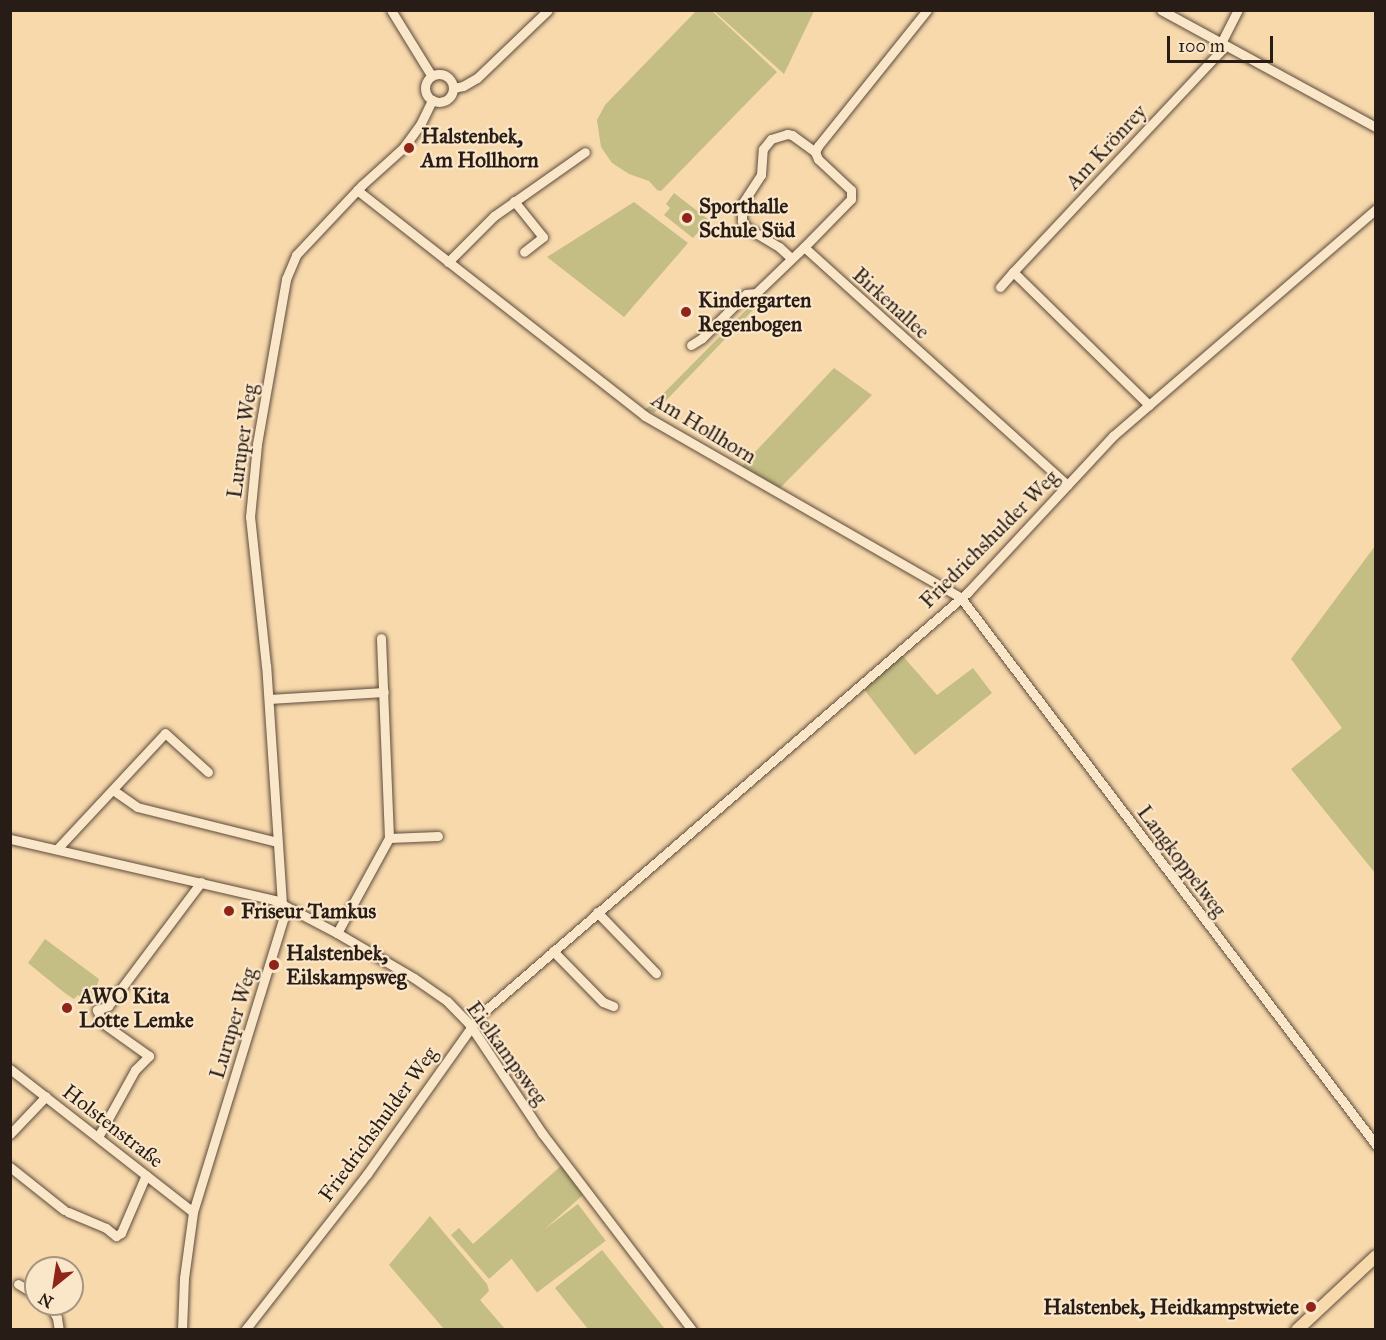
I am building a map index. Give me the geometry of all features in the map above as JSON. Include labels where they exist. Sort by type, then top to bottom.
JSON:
[{"type":"main road","points":[[1297,1329],[1376,1256]]},
{"type":"street","points":[[391,10],[431,75]]},
{"type":"street","points":[[431,75],[424,87],[432,100],[445,100],[453,88],[477,78],[548,10]]},
{"type":"street","points":[[815,152],[927,10]]},
{"type":"street","points":[[1161,10],[1376,127]]},
{"type":"street","name":"Am Krönrey","points":[[1000,287],[1223,44],[1238,10]]},
{"type":"street","points":[[431,75],[446,76],[453,88]]},
{"type":"street","name":"Luruper Weg","points":[[182,1329],[184,1278],[194,1212],[280,932],[284,905],[277,842],[269,699],[250,517],[257,444],[291,263],[302,248],[357,190],[410,140],[432,100]]},
{"type":"street","points":[[691,345],[702,338],[746,294],[756,293],[851,199],[851,190],[818,159],[815,152],[792,135],[787,134],[771,140],[763,149],[761,175],[742,204],[742,221],[747,228],[779,247],[791,258]]},
{"type":"street","points":[[448,262],[486,222],[585,152]]},
{"type":"street","name":"Am Hollhorn","points":[[357,190],[645,416],[961,598]]},
{"type":"street","points":[[514,201],[543,237],[524,252]]},
{"type":"street","name":"Friedrichshulder Weg","points":[[245,1329],[367,1174],[470,1026],[597,912],[961,598],[1113,436],[1376,209]]},
{"type":"street","name":"Birkenallee","points":[[804,247],[1067,486]]},
{"type":"street","points":[[1013,272],[1149,405]]},
{"type":"street","name":"Langkoppelweg","points":[[961,598],[1376,1145]]},
{"type":"street","points":[[337,933],[389,837],[381,638]]},
{"type":"street","points":[[269,699],[384,692]]},
{"type":"street","points":[[57,849],[165,733],[208,772]]},
{"type":"street","points":[[113,790],[137,807],[277,842]]},
{"type":"street","points":[[389,837],[438,836]]},
{"type":"street","name":"Eielkampsweg","points":[[10,839],[201,882],[284,905],[414,978],[447,1001],[470,1026],[542,1133],[692,1329]]},
{"type":"street","points":[[98,1137],[135,1071],[149,1056],[104,1024],[97,1010],[108,1006],[201,882]]},
{"type":"street","points":[[597,912],[656,973]]},
{"type":"street","points":[[553,951],[603,1002],[614,1006]]},
{"type":"street","name":"Holstenstraße","points":[[10,1069],[194,1212]]},
{"type":"street","points":[[10,1134],[46,1096]]},
{"type":"street","points":[[10,1167],[66,1211],[106,1228],[116,1236],[121,1233],[146,1175]]},
{"type":"street","points":[[18,1284],[24,1288]]},
{"type":"shaded area","points":[[696,11],[712,11],[777,72],[661,191],[649,181],[629,174],[612,163],[601,147],[597,120],[605,105]]},
{"type":"shaded area","points":[[714,11],[814,11],[784,74]]},
{"type":"shaded area","name":"Sporthalle Schule Süd","points":[[674,193],[709,220],[693,238],[664,215],[670,208],[666,204]]},
{"type":"shaded area","points":[[634,202],[688,243],[624,317],[547,257]]},
{"type":"shaded area","points":[[749,307],[753,310],[654,413],[644,410],[653,404]]},
{"type":"shaded area","points":[[834,368],[872,395],[780,488],[742,466]]},
{"type":"shaded area","points":[[1375,546],[1375,873],[1291,769],[1342,728],[1291,659]]},
{"type":"shaded area","points":[[901,654],[937,695],[973,668],[992,693],[915,755],[863,688]]},
{"type":"shaded area","points":[[45,939],[99,979],[95,993],[88,1002],[78,995],[74,999],[66,994],[28,963]]},
{"type":"shaded area","points":[[562,1165],[584,1194],[489,1279],[451,1235],[459,1228],[473,1244]]},
{"type":"shaded area","points":[[578,1204],[606,1241],[537,1292],[509,1256]]},
{"type":"shaded area","points":[[430,1216],[487,1284],[489,1291],[480,1300],[505,1329],[444,1329],[389,1265]]},
{"type":"shaded area","points":[[602,1250],[665,1329],[588,1329],[555,1288]]},
{"type":"place","name":"Halstenbek, Am Hollhorn","points":[[409,148]]},
{"type":"place","name":"Sporthalle Schule Süd","points":[[687,218]]},
{"type":"place","name":"Kindergarten Regenbogen","points":[[686,312]]},
{"type":"place","name":"Friseur Tamkus","points":[[229,911]]},
{"type":"place","name":"Halstenbek, Eilskampsweg","points":[[274,965]]},
{"type":"place","name":"AWO Kita Lotte Lemke","points":[[67,1008]]},
{"type":"place","name":"Halstenbek, Heidkampstwiete","points":[[1311,1307]]}]
